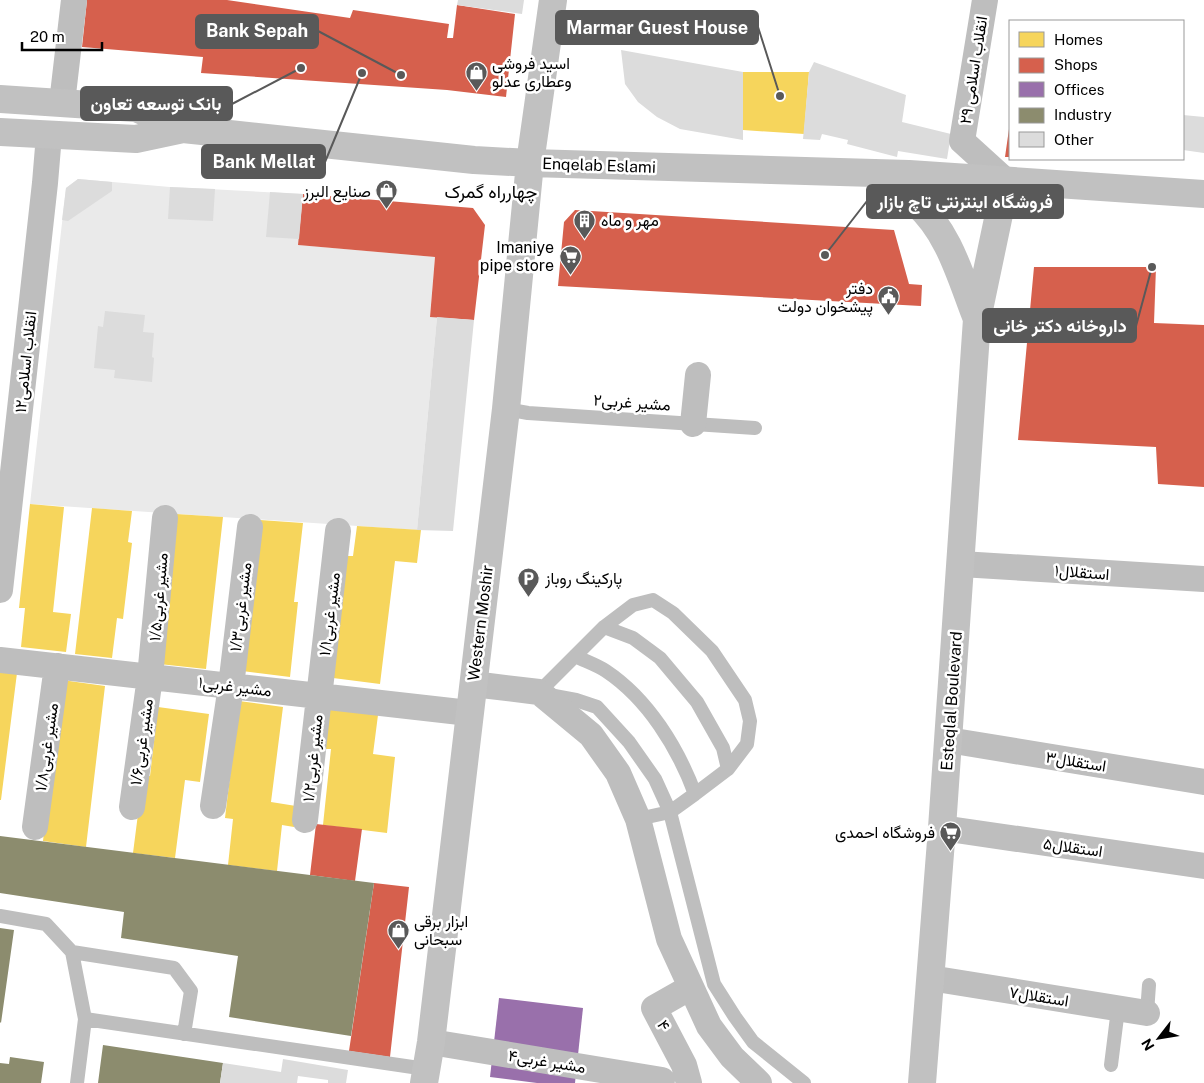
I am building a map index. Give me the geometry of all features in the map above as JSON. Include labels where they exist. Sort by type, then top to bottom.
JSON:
[{"type":"main road","name":"Western Moshir","points":[[425,1076],[431,1042],[506,409],[530,163],[553,0]]},
{"type":"main road","name":"Enqelab Eslami","points":[[0,99],[136,108],[183,129],[474,160],[875,173],[1204,194]]},
{"type":"main road","points":[[0,132],[136,138],[183,129]]},
{"type":"main road","points":[[875,173],[916,203],[934,222],[950,250],[977,319]]},
{"type":"main road","name":"Esteqlal Boulevard","points":[[922,1083],[942,828],[977,319],[1006,181]]},
{"type":"street","points":[[62,103],[74,0]]},
{"type":"street","name":"انقلاب اسلامی ۲۹","points":[[985,0],[962,141],[1006,181]]},
{"type":"street","name":"انقلاب اسلامی۱۲","points":[[0,590],[44,193],[48,134]]},
{"type":"street","points":[[693,424],[698,375]]},
{"type":"street","name":"۱/۵مشیر غربی","points":[[150,676],[165,518]]},
{"type":"street","name":"۱/۳مشیر غربی","points":[[213,806],[231,686],[250,527]]},
{"type":"street","name":"۱/۱مشیر غربی","points":[[319,696],[338,531]]},
{"type":"street","name":"استقلال۱","points":[[961,564],[1204,579]]},
{"type":"street","name":"مشیر غربی۱","points":[[0,660],[469,713]]},
{"type":"street","name":"۱/۸مشیر غربی","points":[[35,827],[57,666]]},
{"type":"street","name":"۱/۶مشیر غربی","points":[[132,807],[150,676]]},
{"type":"street","points":[[473,684],[539,692],[591,735],[618,774],[638,819],[669,939],[709,1026],[732,1057],[759,1083]]},
{"type":"street","name":"۱/۲مشیر غربی","points":[[306,820],[319,696]]},
{"type":"street","name":"استقلال۳","points":[[948,740],[1204,782]]},
{"type":"street","name":"استقلال۵","points":[[942,828],[1204,866]]},
{"type":"street","name":"استقلال۷","points":[[930,978],[1147,1013]]},
{"type":"street","name":"۴","points":[[689,1083],[684,1064],[654,1008],[691,987]]},
{"type":"street","name":"مشیر غربی۴","points":[[431,1042],[662,1080]]},
{"type":"lane","name":"۲مشیر غربی","points":[[506,409],[755,428]]},
{"type":"lane","points":[[539,692],[604,627],[633,605],[653,600],[673,613],[712,651],[745,700],[750,721],[747,744],[728,769],[670,812],[638,819]]},
{"type":"lane","points":[[604,627],[633,638],[660,658],[697,702],[723,748],[728,769]]},
{"type":"lane","points":[[575,656],[606,670],[633,693],[666,734],[686,770],[696,794]]},
{"type":"lane","points":[[539,692],[576,700],[596,707],[610,720],[637,752],[654,779],[670,812],[714,984],[753,1042],[804,1083]]},
{"type":"lane","points":[[0,916],[46,924],[72,952],[85,1019],[77,1083]]},
{"type":"lane","points":[[72,952],[174,968],[191,991],[184,1034]]},
{"type":"lane","points":[[1147,1013],[1149,985]]},
{"type":"lane","points":[[1111,1065],[1118,1009]]},
{"type":"lane","points":[[85,1019],[184,1034],[425,1076]]},
{"type":"shaded area","points":[[78,179],[170,187],[303,194],[299,245],[435,257],[430,316],[437,317],[417,530],[30,504],[66,188]]},
{"type":"building: Homes","points":[[743,72],[809,72],[804,134],[743,130]]},
{"type":"building: Homes","points":[[30,504],[64,507],[53,612],[71,614],[66,652],[21,647],[25,608],[19,608]]},
{"type":"building: Homes","points":[[92,508],[132,511],[128,542],[132,543],[123,619],[117,618],[112,658],[75,654]]},
{"type":"building: Homes","points":[[176,514],[223,517],[206,669],[159,664]]},
{"type":"building: Homes","points":[[260,520],[303,523],[294,602],[298,602],[290,677],[242,671]]},
{"type":"building: Homes","points":[[357,526],[421,530],[417,563],[395,561],[380,684],[333,678],[347,556],[353,556]]},
{"type":"building: Homes","points":[[0,670],[17,673],[1,800],[0,800]]},
{"type":"building: Homes","points":[[62,680],[105,686],[86,847],[43,841]]},
{"type":"building: Homes","points":[[239,701],[283,707],[271,802],[296,806],[294,827],[282,825],[277,871],[228,865],[233,819],[225,818]]},
{"type":"building: Homes","points":[[158,707],[209,714],[200,782],[185,780],[175,858],[133,853],[143,775],[150,776]]},
{"type":"building: Homes","points":[[327,709],[378,715],[373,754],[395,757],[387,833],[323,825],[331,749],[323,749]]},
{"type":"building: Shops","points":[[87,0],[227,0],[350,18],[353,10],[449,24],[447,38],[453,38],[457,5],[515,14],[506,97],[447,90],[201,73],[203,57],[82,47]]},
{"type":"building: Shops","points":[[1009,129],[1009,157],[1005,157]]},
{"type":"building: Shops","points":[[303,194],[473,208],[485,225],[474,320],[430,317],[435,257],[298,245]]},
{"type":"building: Shops","points":[[575,210],[894,230],[909,284],[922,285],[921,306],[558,286],[564,222]]},
{"type":"building: Shops","points":[[1034,267],[1156,267],[1154,323],[1204,325],[1204,487],[1158,484],[1156,447],[1018,440]]},
{"type":"building: Shops","points":[[316,824],[362,829],[355,881],[310,875]]},
{"type":"building: Shops","points":[[374,883],[409,887],[390,1057],[349,1051]]},
{"type":"building: Offices","points":[[499,998],[583,1008],[575,1083],[537,1083],[490,1077]]},
{"type":"building: Industry","points":[[0,836],[374,883],[351,1036],[229,1017],[238,956],[121,938],[124,912],[0,893]]},
{"type":"building: Industry","points":[[0,928],[14,930],[1,1023],[0,1022]]},
{"type":"building: Industry","points":[[103,1045],[223,1063],[220,1083],[98,1083]]},
{"type":"building: Industry","points":[[10,1057],[44,1062],[41,1083],[0,1083],[0,1063],[9,1064]]},
{"type":"building: Other","points":[[458,0],[524,0],[522,14],[457,5]]},
{"type":"building: Other","points":[[621,50],[743,72],[743,140],[680,129],[657,117],[638,102],[625,84]]},
{"type":"building: Other","points":[[814,62],[906,95],[902,122],[951,134],[947,159],[898,151],[897,157],[847,144],[848,140],[822,134],[820,140],[803,139],[809,72]]},
{"type":"building: Other","points":[[1184,115],[1204,117],[1204,153],[1184,150]]},
{"type":"building: Other","points":[[78,179],[112,182],[112,191],[68,221],[62,220],[66,188]]},
{"type":"building: Other","points":[[170,187],[215,189],[213,221],[168,219]]},
{"type":"building: Other","points":[[270,192],[303,194],[299,239],[266,237]]},
{"type":"building: Other","points":[[105,311],[145,315],[143,332],[154,333],[152,382],[114,378],[115,370],[94,368],[98,326],[103,327]]},
{"type":"building: Other","points":[[437,317],[474,320],[453,531],[417,530]]},
{"type":"building: Other","points":[[283,1059],[348,1070],[346,1083],[328,1083],[328,1080],[298,1076],[297,1083],[220,1083],[223,1063],[281,1072]]},
{"type":"place","name":"بانک توسعه تعاون","points":[[301,68]]},
{"type":"place","name":"Bank Mellat","points":[[362,73]]},
{"type":"place","name":"Bank Sepah","points":[[401,75]]},
{"type":"place","name":"اسید فروشی وعطاری عدلو","points":[[476,91]]},
{"type":"place","name":"Marmar Guest House","points":[[780,96]]},
{"type":"place","name":"صنایع البرز","points":[[387,210]]},
{"type":"place","name":"مهر و ماه","points":[[585,239]]},
{"type":"place","name":"فروشگاه اینترنتی تاچ بازار","points":[[825,255]]},
{"type":"place","name":"داروخانه دکتر خانی","points":[[1152,267]]},
{"type":"place","name":"Imaniye pipe store","points":[[570,275]]},
{"type":"place","name":"دفتر پیشخوان دولت","points":[[889,316]]},
{"type":"place","name":"پارکینگ روباز","points":[[529,597]]},
{"type":"place","name":"فروشگاه احمدی","points":[[951,851]]},
{"type":"place","name":"ابزار برقی سبحانی","points":[[398,949]]},
{"type":"district","name":"چهارراه گمرک","points":[[491,192]]}]
